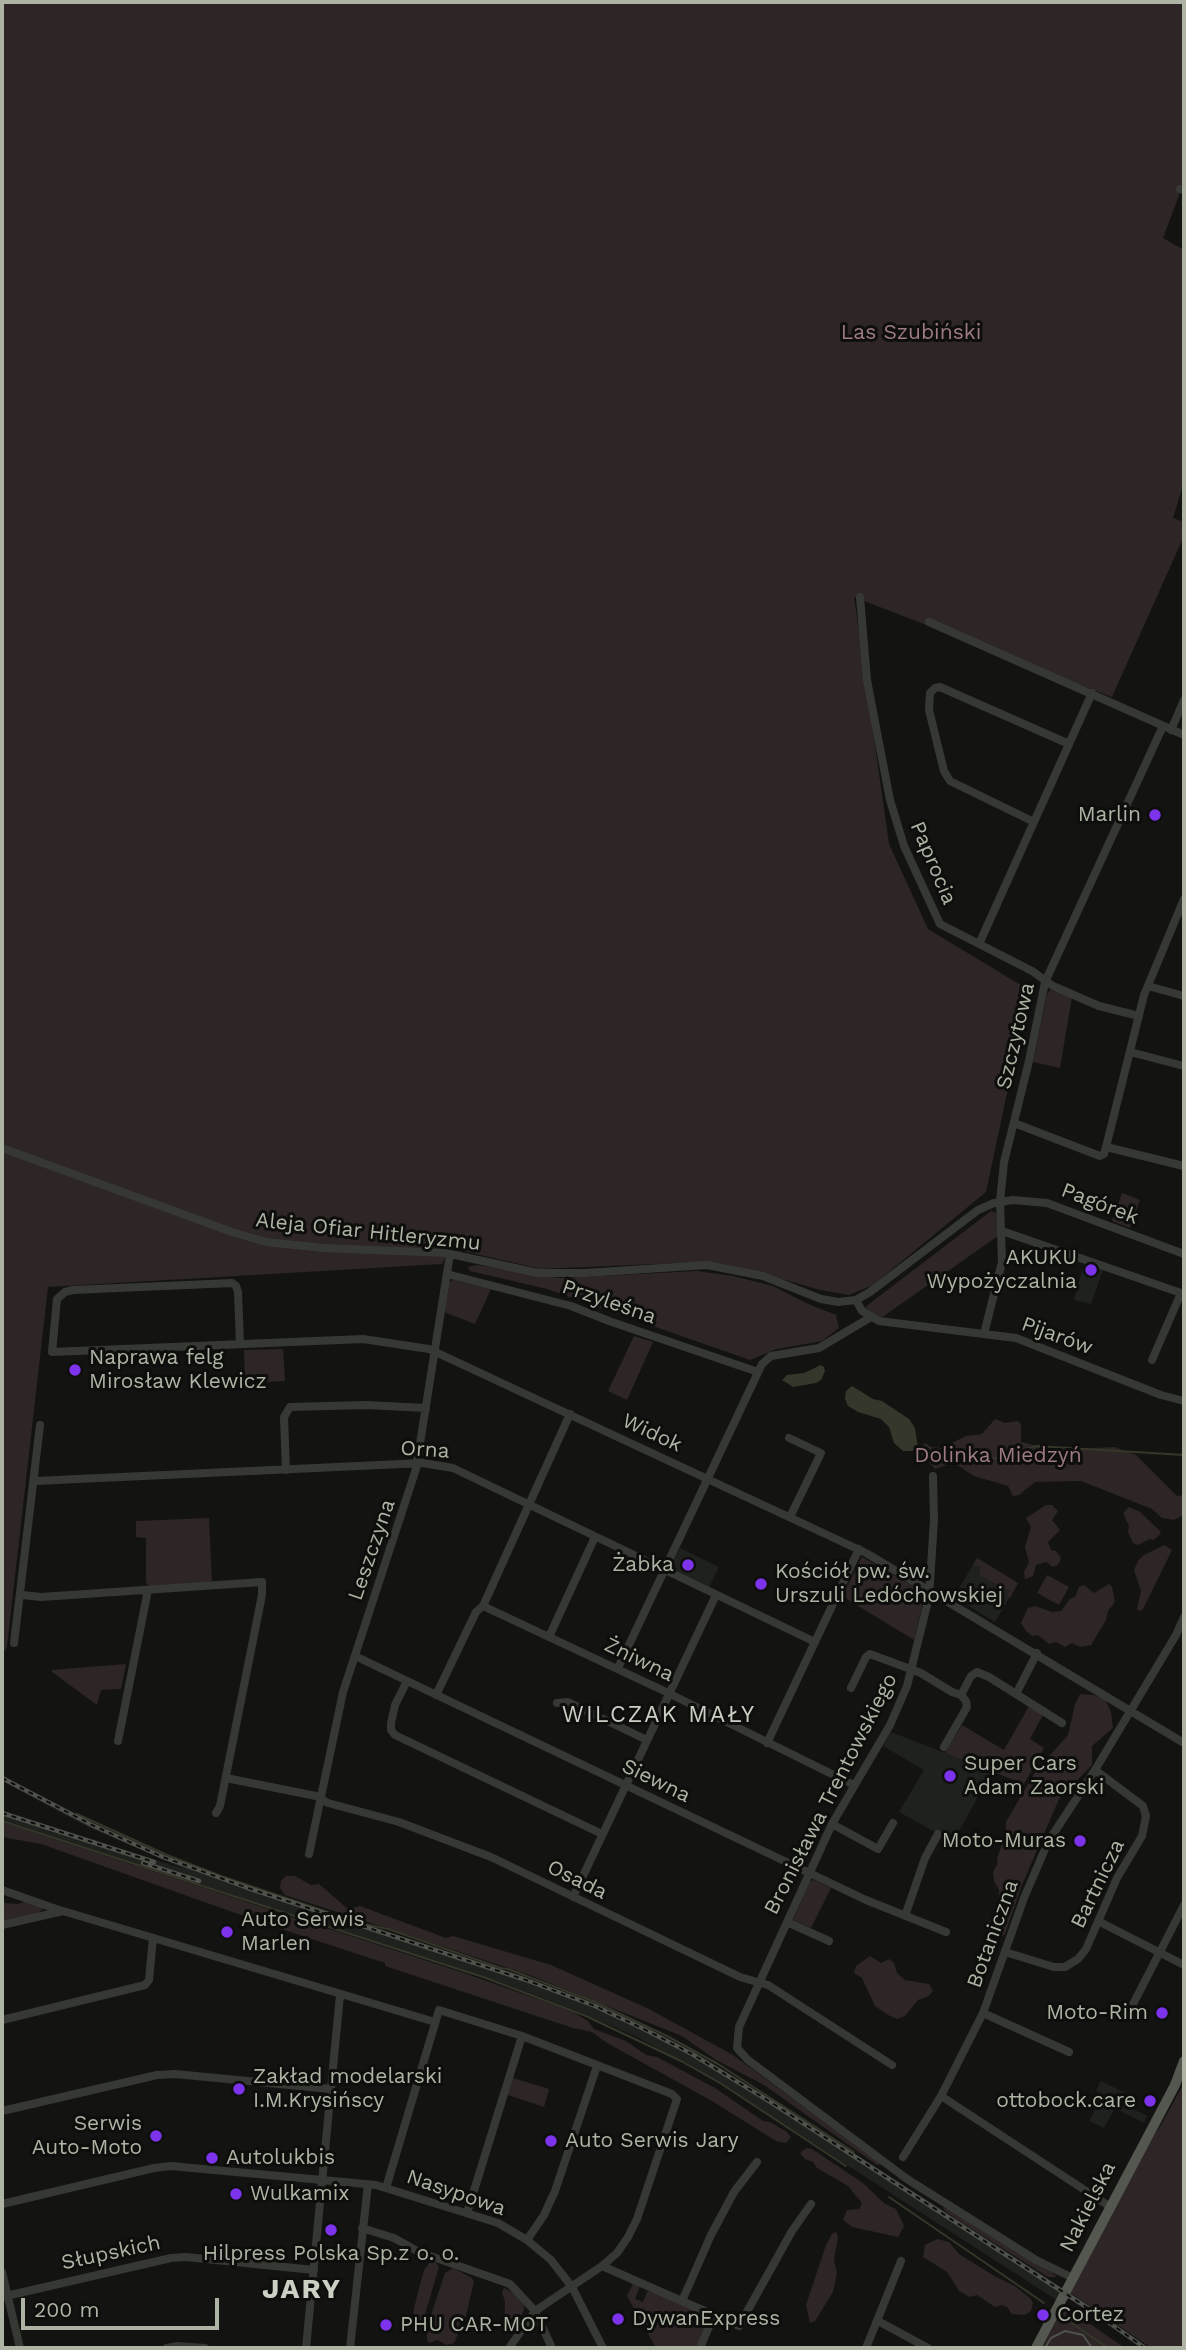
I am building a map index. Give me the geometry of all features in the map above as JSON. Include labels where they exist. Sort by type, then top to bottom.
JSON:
[{"type":"main road","name":"Nakielska","points":[[1036,2348],[1175,2085],[1184,2061]]},
{"type":"main road","name":"Nakielska","points":[[1175,2085],[1184,2073]]},
{"type":"street","name":"Paprocia","points":[[860,597],[867,680],[890,800],[904,846],[940,924],[1032,971],[1045,982],[1099,1006],[1139,1016]]},
{"type":"street","points":[[929,622],[1184,735]]},
{"type":"street","points":[[1034,822],[950,781],[944,771],[929,710],[930,693],[940,687],[1069,744]]},
{"type":"street","points":[[979,944],[1092,693]]},
{"type":"street","name":"Szczytowa","points":[[984,1334],[1002,1262],[1000,1202],[1004,1162],[1045,982],[1167,728],[1184,700]]},
{"type":"street","points":[[1014,1123],[1103,1155],[1148,986],[1183,904]]},
{"type":"street","points":[[1148,986],[1184,996]]},
{"type":"street","points":[[1130,1052],[1184,1066]]},
{"type":"street","name":"Aleja Ofiar Hitleryzmu","points":[[2,1147],[232,1232],[266,1242],[323,1248],[450,1254],[538,1273],[585,1273],[707,1265],[763,1276],[826,1300],[856,1300]]},
{"type":"street","points":[[1106,1147],[1184,1166]]},
{"type":"street","name":"Pagórek","points":[[1000,1202],[1028,1199],[1044,1202],[1184,1254]]},
{"type":"street","points":[[618,1668],[767,1358],[819,1348],[871,1317],[862,1311],[856,1300],[898,1273],[974,1213],[1000,1202]]},
{"type":"street","points":[[1002,1231],[1182,1294],[1152,1360]]},
{"type":"street","name":"Leszczyna","points":[[309,1854],[343,1692],[418,1464],[450,1254]]},
{"type":"street","name":"Przyleśna","points":[[447,1274],[571,1306],[758,1372]]},
{"type":"street","name":"Widok","points":[[240,1344],[238,1292],[232,1283],[73,1290],[59,1296],[52,1352],[366,1339],[435,1352],[859,1549],[1184,1742]]},
{"type":"street","name":"Pijarów","points":[[871,1317],[879,1321],[1016,1338],[1161,1395],[1184,1401]]},
{"type":"street","points":[[286,1470],[284,1417],[290,1407],[365,1405],[426,1408]]},
{"type":"street","points":[[436,1695],[476,1612],[483,1606],[570,1414]]},
{"type":"street","points":[[15,1643],[40,1425]]},
{"type":"street","points":[[789,1438],[821,1453],[790,1517]]},
{"type":"street","name":"Orna","points":[[35,1481],[423,1463],[456,1469],[816,1642]]},
{"type":"street","name":"Bronisława Trentowskiego","points":[[933,1476],[934,1518],[930,1589],[912,1671],[893,1718],[832,1824],[786,1922],[737,2036],[737,2048],[743,2056],[922,2189],[1036,2260],[1073,2278]]},
{"type":"street","points":[[549,1637],[595,1537]]},
{"type":"street","points":[[767,1743],[859,1549]]},
{"type":"street","points":[[22,1595],[41,1597],[262,1582],[262,1595],[226,1778],[216,1813]]},
{"type":"street","points":[[118,1741],[148,1590]]},
{"type":"street","points":[[573,1897],[716,1595]]},
{"type":"street","name":"Żniwna","points":[[483,1606],[618,1668],[854,1785]]},
{"type":"street","name":"Botaniczna","points":[[903,2157],[941,2096],[984,2012],[1024,1898],[1048,1842],[1095,1770],[1176,1635],[1184,1617]]},
{"type":"street","points":[[1016,1694],[1037,1653]]},
{"type":"street","points":[[851,1688],[870,1654],[920,1673],[961,1695],[967,1705],[944,1747]]},
{"type":"street","name":"Siewna","points":[[355,1656],[809,1873],[946,1932]]},
{"type":"street","points":[[961,1695],[971,1676],[977,1672],[1062,1723]]},
{"type":"street","points":[[407,1681],[395,1705],[391,1723],[391,1730],[395,1735],[603,1834]]},
{"type":"street","points":[[557,1703],[568,1702],[647,1740]]},
{"type":"street","name":"Bartnicza","points":[[1005,1952],[1046,1966],[1065,1967],[1082,1955],[1117,1878],[1142,1836],[1146,1816],[1140,1804],[1095,1770]]},
{"type":"street","name":"Osada","points":[[226,1778],[321,1798],[329,1804],[399,1822],[474,1851],[740,1977],[768,1985],[892,2065]]},
{"type":"street","points":[[832,1824],[878,1849],[893,1824]]},
{"type":"street","points":[[905,1916],[925,1858],[938,1834]]},
{"type":"street","points":[[2,1890],[63,1911],[435,2022]]},
{"type":"street","points":[[1130,2010],[1184,1905]]},
{"type":"street","points":[[2,1924],[63,1911]]},
{"type":"street","points":[[1098,1921],[1184,1965]]},
{"type":"street","points":[[786,1922],[828,1941]]},
{"type":"street","points":[[2,2020],[145,1985],[149,1980],[153,1938]]},
{"type":"street","points":[[306,2348],[340,1995]]},
{"type":"street","points":[[386,2188],[439,2010],[522,2036],[672,2094],[677,2099],[637,2219],[617,2253],[535,2311],[509,2348]]},
{"type":"street","points":[[984,2012],[1069,2052]]},
{"type":"street","points":[[467,2213],[522,2036]]},
{"type":"street","points":[[527,2240],[546,2211],[555,2191],[597,2066]]},
{"type":"street","points":[[2,2111],[157,2075],[175,2074],[331,2089]]},
{"type":"street","points":[[941,2096],[1109,2206]]},
{"type":"street","points":[[682,2301],[710,2235],[734,2192],[757,2162]]},
{"type":"street","name":"Nasypowa","points":[[2,2204],[159,2167],[184,2166],[386,2188],[498,2223],[527,2240],[551,2260],[572,2287],[603,2348]]},
{"type":"street","points":[[350,2348],[368,2184]]},
{"type":"street","points":[[602,2266],[739,2326],[792,2231],[811,2204]]},
{"type":"street","points":[[362,2228],[394,2238],[414,2250],[463,2269],[506,2281],[535,2311],[552,2348]]},
{"type":"street","name":"Słupskich","points":[[5,2296],[173,2258],[314,2270]]},
{"type":"street","points":[[866,2348],[901,2261]]},
{"type":"street","points":[[2,2272],[5,2296],[20,2348]]},
{"type":"street","points":[[700,2348],[714,2315]]},
{"type":"street","points":[[878,2321],[928,2348]]},
{"type":"street","points":[[167,2348],[205,2348]]},
{"type":"shaded area","name":"AKUKU Wypożyczalnia","points":[[1084,1263],[1103,1270],[1091,1304],[1074,1300]]},
{"type":"shaded area","points":[[821,1365],[825,1371],[821,1380],[816,1383],[793,1387],[782,1380],[787,1375],[804,1373]]},
{"type":"shaded area","points":[[852,1386],[909,1419],[915,1428],[918,1448],[903,1451],[894,1443],[889,1427],[881,1419],[848,1406],[846,1391]]},
{"type":"shaded area","points":[[680,1548],[719,1567],[709,1587],[673,1570],[671,1566]]},
{"type":"shaded area","points":[[977,1558],[1018,1583],[995,1622],[954,1597]]},
{"type":"shaded area","name":"Super Cars Adam Zaorski","points":[[891,1732],[992,1771],[953,1842],[899,1812],[924,1770],[883,1746]]},
{"type":"shaded area","points":[[2,1775],[89,1822],[173,1860],[551,1988],[663,2036],[784,2108],[1032,2268],[1063,2289],[1058,2301],[723,2085],[637,2037],[503,1983],[2,1820],[2,1811],[187,1870],[88,1827],[2,1781]]},
{"type":"shaded area","points":[[1101,2081],[1136,2098],[1131,2108],[1147,2116],[1144,2123],[1115,2108],[1104,2128],[1089,2121],[1103,2095],[1096,2091]]},
{"type":"green space","name":"Las Szubiński","points":[[2,2],[1184,2],[1184,182],[1163,238],[1184,250],[1184,482],[1173,518],[1184,522],[1184,536],[1112,697],[854,597],[889,844],[928,929],[1029,990],[986,1192],[873,1285],[849,1295],[820,1290],[754,1271],[705,1262],[538,1269],[539,1276],[561,1278],[697,1271],[733,1276],[773,1286],[836,1315],[839,1328],[822,1341],[777,1349],[750,1360],[547,1289],[470,1271],[468,1267],[478,1265],[538,1275],[537,1268],[450,1248],[442,1264],[48,1287],[7,1646],[2,1656]]},
{"type":"green space","points":[[1050,990],[1072,997],[1060,1068],[1033,1062]]},
{"type":"green space","points":[[1122,1193],[1140,1200],[1130,1228],[1112,1221]]},
{"type":"green space","points":[[991,1211],[996,1213],[998,1236],[881,1318],[877,1318],[865,1307]]},
{"type":"green space","points":[[457,1278],[457,1281],[491,1289],[475,1324],[444,1312],[449,1282]]},
{"type":"green space","points":[[634,1336],[653,1342],[627,1400],[608,1391]]},
{"type":"green space","points":[[283,1349],[285,1381],[245,1383],[244,1350]]},
{"type":"green space","name":"Dolinka Miedzyń","points":[[995,1419],[1005,1423],[1018,1421],[1021,1424],[1021,1442],[1054,1450],[1115,1447],[1136,1455],[1177,1496],[1184,1495],[1184,1515],[1174,1520],[1162,1518],[1152,1509],[1081,1481],[1035,1482],[1019,1495],[1013,1496],[1008,1486],[974,1476],[954,1463],[935,1469],[921,1454],[921,1446],[925,1443],[931,1447],[942,1448],[966,1436],[982,1434]]},
{"type":"green space","points":[[1046,1505],[1052,1505],[1058,1511],[1052,1520],[1060,1530],[1048,1542],[1051,1550],[1056,1551],[1061,1558],[1058,1565],[1053,1567],[1046,1562],[1036,1565],[1033,1576],[1025,1579],[1024,1572],[1029,1562],[1025,1547],[1031,1527],[1026,1518]]},
{"type":"green space","points":[[1129,1507],[1140,1512],[1159,1530],[1161,1533],[1154,1540],[1150,1539],[1138,1545],[1133,1543],[1123,1513]]},
{"type":"green space","points":[[209,1518],[212,1583],[149,1587],[146,1582],[146,1538],[136,1537],[136,1521]]},
{"type":"green space","points":[[1164,1545],[1172,1550],[1143,1609],[1139,1611],[1137,1609],[1141,1591],[1134,1570],[1144,1555]]},
{"type":"green space","points":[[862,1557],[922,1591],[924,1598],[914,1640],[842,1596]]},
{"type":"green space","points":[[977,1558],[1018,1583],[1010,1598],[1006,1595],[1010,1591],[979,1575],[981,1567],[973,1565]]},
{"type":"green space","points":[[1047,1575],[1069,1587],[1059,1605],[1037,1593]]},
{"type":"green space","points":[[1109,1584],[1115,1602],[1091,1645],[1080,1647],[1072,1643],[1065,1647],[1056,1642],[1049,1644],[1038,1635],[1032,1636],[1021,1623],[1028,1608],[1035,1606],[1052,1612],[1061,1611],[1070,1599],[1075,1597],[1079,1587],[1084,1585],[1094,1593]]},
{"type":"green space","points":[[126,1664],[121,1689],[101,1690],[97,1705],[52,1672],[52,1670]]},
{"type":"green space","points":[[1080,1694],[1105,1699],[1111,1712],[1113,1728],[1092,1746],[1092,1765],[1059,1799],[1022,1885],[1005,1934],[994,1941],[987,1936],[987,1925],[998,1908],[999,1890],[993,1872],[1006,1834],[1006,1822],[1035,1772],[1068,1735]]},
{"type":"green space","points":[[1029,1706],[1043,1715],[1030,1739],[1044,1748],[1024,1784],[945,1753],[962,1725],[1004,1750]]},
{"type":"green space","points":[[2,1822],[464,1973],[571,2011],[588,2021],[594,2029],[626,2041],[646,2055],[657,2057],[715,2088],[791,2137],[786,2143],[776,2141],[592,2032],[385,1966],[385,1963],[41,1844],[2,1837]]},
{"type":"green space","points":[[286,1876],[295,1876],[311,1885],[319,1884],[348,1909],[360,1906],[446,1938],[453,1936],[551,1965],[649,2009],[733,2055],[882,2164],[877,2165],[764,2085],[716,2060],[682,2036],[527,1974],[285,1895],[280,1888],[281,1881]]},
{"type":"green space","points":[[814,1880],[831,1888],[811,1928],[793,1920],[810,1881]]},
{"type":"green space","points":[[2,1899],[5,1903],[18,1904],[28,1901],[43,1909],[38,1913],[4,1921]]},
{"type":"green space","points":[[870,1956],[881,1963],[889,1959],[894,1963],[897,1973],[905,1980],[929,1984],[933,1991],[929,1996],[918,2000],[905,2016],[897,2019],[888,2015],[875,2006],[862,1978],[854,1973],[856,1966]]},
{"type":"green space","points":[[513,2078],[549,2089],[544,2107],[508,2095]]},
{"type":"green space","points":[[1184,2083],[1184,2348],[1151,2348],[1069,2292],[1142,2152],[1161,2125]]},
{"type":"green space","points":[[806,2148],[812,2149],[863,2183],[885,2204],[896,2209],[904,2226],[898,2237],[852,2227],[843,2220],[847,2210],[859,2209],[862,2203],[848,2186],[805,2159],[800,2153]]},
{"type":"green space","points":[[943,2206],[1057,2277],[1048,2277],[956,2219],[944,2210]]},
{"type":"green space","points":[[836,2232],[838,2237],[834,2260],[837,2273],[833,2292],[815,2321],[810,2323],[806,2305],[826,2245]]},
{"type":"green space","points":[[937,2239],[949,2242],[959,2254],[1015,2286],[1031,2299],[1031,2311],[1025,2315],[1012,2314],[1007,2307],[995,2307],[977,2295],[970,2297],[959,2291],[947,2272],[923,2257],[925,2245]]},
{"type":"green space","points":[[434,2260],[439,2267],[421,2328],[416,2331],[412,2326],[414,2308],[424,2270]]},
{"type":"green space","points":[[453,2268],[472,2278],[474,2282],[465,2319],[454,2343],[447,2345],[437,2340],[430,2343],[427,2341],[427,2328],[445,2273]]},
{"type":"green space","points":[[633,2283],[640,2286],[635,2299],[643,2302],[647,2292],[651,2291],[707,2315],[708,2322],[697,2348],[656,2348],[627,2296]]},
{"type":"green space","points":[[504,2288],[514,2293],[524,2305],[514,2329],[510,2331],[504,2329]]},
{"type":"green space","points":[[1064,2306],[1125,2348],[1042,2348]]},
{"type":"waterway","points":[[916,1449],[969,1461],[998,1458],[1036,1446],[1184,1455]]},
{"type":"waterway","points":[[77,1814],[221,1876],[508,1969],[595,2002],[718,2064],[854,2152]]},
{"type":"waterway","points":[[2,1821],[486,1978],[586,2016],[681,2061],[720,2083],[846,2166]]},
{"type":"waterway","points":[[889,2197],[1044,2303]]},
{"type":"waterway","points":[[1060,2315],[1108,2348]]},
{"type":"tram line","points":[[1045,2348],[1051,2338],[1065,2331],[1083,2335],[1092,2348]]},
{"type":"railway","points":[[2,1778],[92,1825],[163,1857],[526,1980],[595,2006],[644,2029],[692,2054],[769,2101],[1145,2348]]},
{"type":"railway","points":[[2,1813],[154,1862]]},
{"type":"railway","points":[[143,1863],[199,1881]]},
{"type":"place","name":"Marlin","points":[[1155,815]]},
{"type":"place","name":"AKUKU Wypożyczalnia","points":[[1091,1270]]},
{"type":"place","name":"Naprawa felg Mirosław Klewicz","points":[[75,1370]]},
{"type":"place","name":"Żabka","points":[[688,1565]]},
{"type":"place","name":"Kościół pw. św. Urszuli Ledóchowskiej","points":[[761,1584]]},
{"type":"place","name":"Super Cars Adam Zaorski","points":[[950,1776]]},
{"type":"place","name":"Moto-Muras","points":[[1080,1841]]},
{"type":"place","name":"Auto Serwis Marlen","points":[[227,1932]]},
{"type":"place","name":"Moto-Rim","points":[[1162,2013]]},
{"type":"place","name":"Zakład modelarski I.M.Krysińscy","points":[[239,2089]]},
{"type":"place","name":"ottobock.care","points":[[1150,2101]]},
{"type":"place","name":"Serwis Auto-Moto","points":[[156,2136]]},
{"type":"place","name":"Auto Serwis Jary","points":[[551,2141]]},
{"type":"place","name":"Autolukbis","points":[[212,2158]]},
{"type":"place","name":"Wulkamix","points":[[236,2194]]},
{"type":"place","name":"Hilpress Polska Sp.z o. o.","points":[[331,2230]]},
{"type":"place","name":"Cortez","points":[[1043,2315]]},
{"type":"place","name":"DywanExpress","points":[[618,2319]]},
{"type":"place","name":"PHU CAR-MOT","points":[[386,2325]]},
{"type":"district","name":"WILCZAK MAŁY","points":[[659,1715]]},
{"type":"district","name":"JARY","points":[[302,2290]]}]
